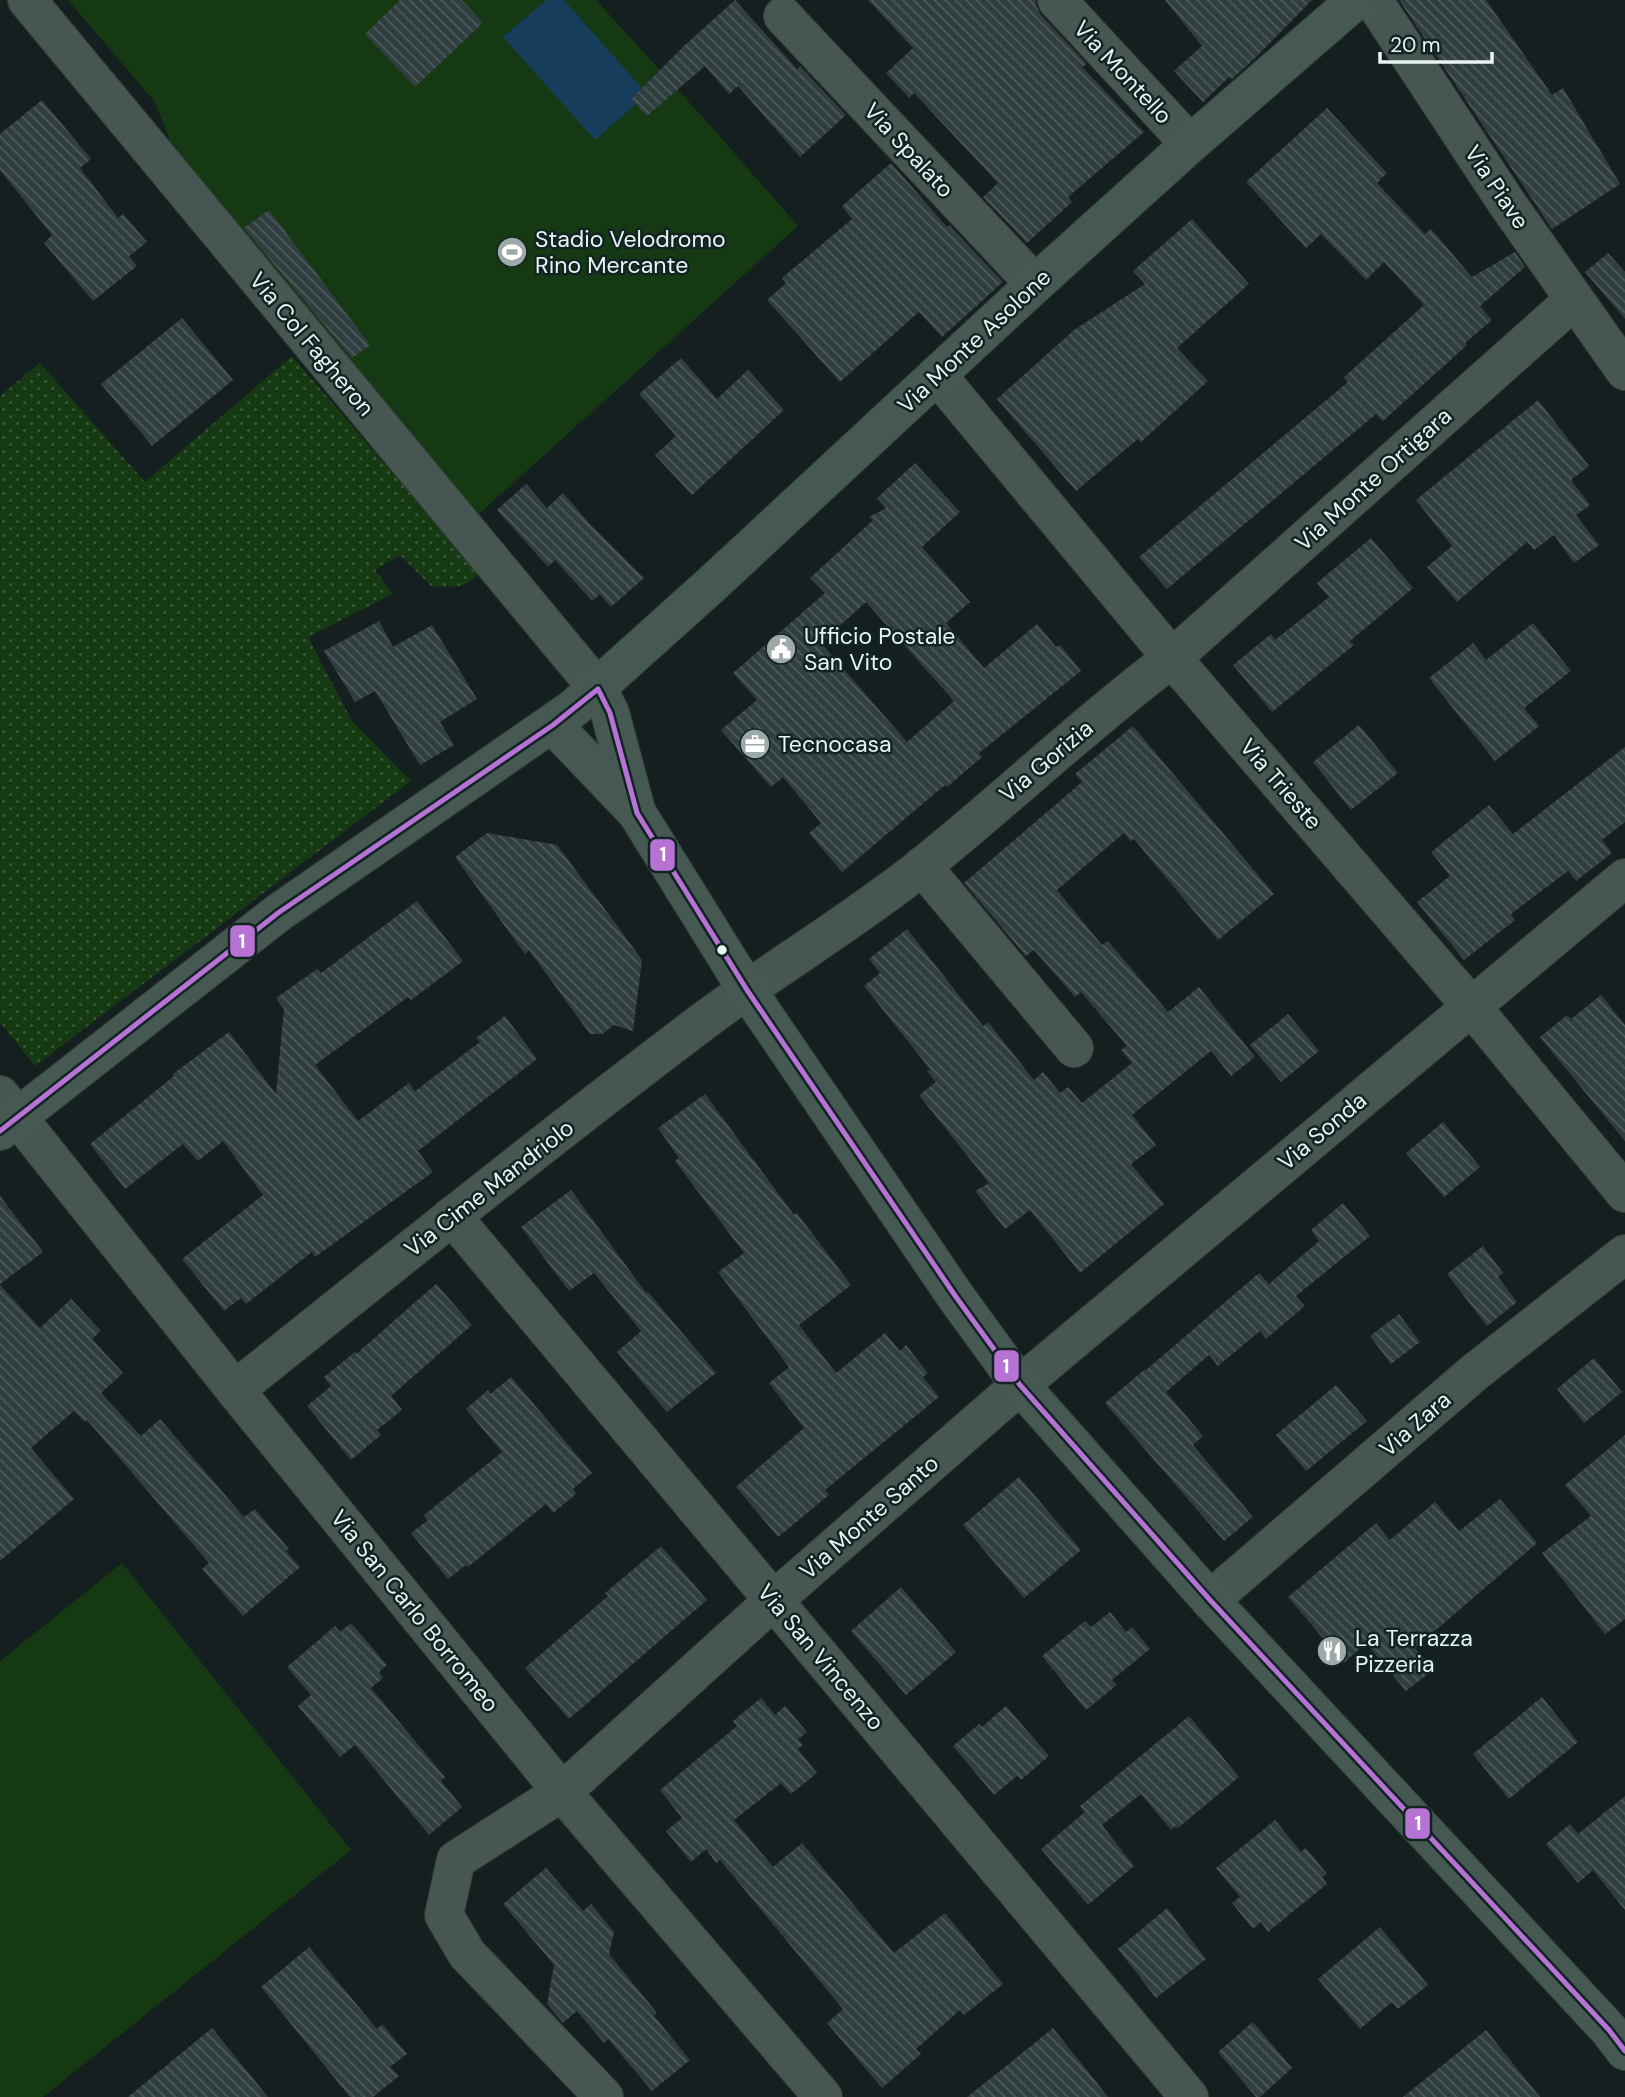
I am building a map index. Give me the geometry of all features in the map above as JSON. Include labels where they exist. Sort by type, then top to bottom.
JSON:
[{"type":"street","points":[[0,10],[12,0]]},
{"type":"street","name":"Via Col Fagheron","points":[[27,0],[598,688]]},
{"type":"street","name":"Via Montello","points":[[1057,0],[1190,144]]},
{"type":"street","name":"Via Monte Asolone","points":[[6,1114],[278,913],[553,725],[598,688],[1035,284],[1190,144],[1356,0]]},
{"type":"street","name":"Via Piave","points":[[1373,0],[1506,202],[1625,371]]},
{"type":"street","name":"Via Spalato","points":[[783,16],[1035,284]]},
{"type":"street","name":"Via Monte Ortigara","points":[[1172,658],[1574,300]]},
{"type":"street","name":"Via Trieste","points":[[937,374],[1172,658],[1471,1006],[1625,1193]]},
{"type":"street","name":"Via Gorizia","points":[[747,990],[922,866],[1172,658]]},
{"type":"street","points":[[598,688],[610,713],[637,813]]},
{"type":"street","points":[[553,725],[637,813],[747,990],[949,1286],[1020,1385],[1210,1600],[1625,2050]]},
{"type":"street","points":[[922,866],[1074,1048]]},
{"type":"street","name":"Via Sonda","points":[[1020,1385],[1625,878]]},
{"type":"street","name":"Via Cime Mandriolo","points":[[235,1390],[606,1095],[747,990]]},
{"type":"street","name":"Via San Carlo Borromeo","points":[[6,1114],[562,1792],[823,2097]]},
{"type":"street","name":"Via San Vincenzo","points":[[452,1216],[1189,2097]]},
{"type":"street","name":"Via Zara","points":[[1210,1600],[1475,1372],[1625,1254]]},
{"type":"street","name":"Via Monte Santo","points":[[604,2097],[467,1954],[444,1914],[456,1860],[562,1792],[774,1600],[1020,1385]]},
{"type":"green space","name":"Stadio Velodromo Rino Mercante","points":[[68,0],[596,0],[798,226],[469,523],[172,146],[155,102]]},
{"type":"green space","points":[[292,356],[480,574],[463,586],[432,587],[400,555],[375,570],[393,594],[308,637],[352,721],[411,781],[35,1066],[0,1022],[0,396],[40,363],[145,482]]},
{"type":"green space","points":[[122,1563],[351,1850],[43,2097],[0,2097],[0,1661]]},
{"type":"water","points":[[546,0],[564,0],[647,94],[595,140],[503,37]]},
{"type":"building","points":[[400,0],[462,0],[483,23],[415,87],[365,34]]},
{"type":"building","points":[[735,0],[797,69],[800,66],[846,115],[800,157],[738,86],[729,94],[705,66],[647,116],[631,99]]},
{"type":"building","points":[[868,0],[1036,0],[1041,15],[1087,64],[1082,67],[1144,132],[1068,197],[1072,202],[1027,243],[983,197],[998,183],[914,93],[909,98],[886,73],[913,48]]},
{"type":"building","points":[[1165,0],[1312,0],[1253,60],[1232,79],[1229,77],[1203,102],[1174,71],[1202,46]]},
{"type":"building","points":[[1399,0],[1486,0],[1552,95],[1563,88],[1620,184],[1552,229]]},
{"type":"building","points":[[42,100],[91,159],[80,168],[118,218],[123,214],[147,242],[129,256],[137,266],[93,301],[44,243],[52,235],[0,170],[0,134]]},
{"type":"building","points":[[1327,108],[1387,173],[1377,183],[1425,234],[1431,229],[1472,277],[1515,252],[1525,267],[1480,306],[1492,320],[1383,421],[1376,414],[1167,589],[1139,557],[1348,382],[1344,377],[1424,305],[1384,262],[1366,280],[1321,234],[1306,248],[1246,182]]},
{"type":"building","points":[[891,163],[947,227],[949,225],[1003,282],[942,337],[919,312],[840,382],[767,300],[786,283],[782,278],[852,219],[842,206]]},
{"type":"building","points":[[269,210],[370,345],[352,358],[244,228]]},
{"type":"building","points":[[1192,219],[1249,284],[1177,348],[1208,381],[1141,442],[1138,439],[1076,491],[997,399],[1074,330],[1145,284],[1133,271]]},
{"type":"building","points":[[1608,253],[1625,272],[1625,319],[1585,272]]},
{"type":"building","points":[[182,318],[233,380],[152,446],[101,384]]},
{"type":"building","points":[[681,358],[717,399],[748,370],[784,410],[692,495],[655,455],[676,436],[639,394]]},
{"type":"building","points":[[1538,400],[1589,466],[1571,480],[1590,505],[1576,515],[1599,545],[1574,563],[1554,535],[1534,550],[1527,542],[1457,602],[1427,567],[1452,546],[1416,500]]},
{"type":"building","points":[[915,463],[960,512],[922,547],[970,602],[946,623],[984,668],[1037,624],[1056,647],[1060,645],[1081,671],[979,753],[982,757],[842,872],[809,833],[821,823],[783,777],[771,787],[721,730],[757,700],[733,673],[825,593],[810,578],[873,520],[869,517],[886,508],[877,498]],"holes":[[[866,602],[954,701],[907,742],[821,643]]]},
{"type":"building","points":[[526,484],[547,508],[563,493],[644,578],[611,607],[600,594],[592,601],[555,560],[548,567],[497,510]]},
{"type":"building","points":[[1371,538],[1413,588],[1350,641],[1354,645],[1272,712],[1233,665],[1271,634],[1275,640],[1329,597],[1317,583]]},
{"type":"building","points":[[379,621],[393,647],[432,625],[477,699],[440,722],[454,745],[420,765],[375,691],[355,702],[324,651]]},
{"type":"building","points":[[1533,623],[1571,671],[1524,708],[1539,726],[1495,761],[1429,678],[1473,643],[1486,660]]},
{"type":"building","points":[[1359,725],[1398,773],[1351,810],[1313,762]]},
{"type":"building","points":[[1133,726],[1274,894],[1218,940],[1134,839],[1130,841],[1124,833],[1057,890],[1102,945],[1108,941],[1168,1012],[1199,987],[1255,1057],[1231,1076],[1211,1051],[1132,1115],[1156,1145],[1131,1164],[1164,1204],[1080,1273],[1030,1210],[1005,1229],[975,1191],[989,1183],[919,1095],[936,1082],[927,1071],[930,1069],[864,986],[880,973],[869,959],[907,929],[983,1026],[988,1022],[1034,1080],[1043,1072],[1060,1093],[1068,1087],[1082,1103],[1132,1063],[1121,1050],[1127,1046],[1081,992],[1075,997],[1034,950],[1026,956],[964,883],[1082,782],[1075,774]]},
{"type":"building","points":[[1625,747],[1625,822],[1602,840],[1612,853],[1576,881],[1568,871],[1511,914],[1515,920],[1464,960],[1417,902],[1450,876],[1431,852],[1489,805],[1513,834]]},
{"type":"building","points":[[487,833],[557,845],[610,916],[642,960],[633,1031],[614,1025],[602,1034],[590,1034],[529,950],[525,954],[455,857]]},
{"type":"building","points":[[417,901],[463,961],[411,1000],[408,997],[315,1065],[358,1121],[409,1083],[415,1091],[480,1042],[476,1038],[505,1016],[537,1059],[418,1151],[433,1172],[315,1257],[312,1252],[246,1304],[241,1298],[224,1311],[182,1259],[263,1195],[223,1141],[198,1161],[183,1144],[125,1189],[90,1144],[174,1076],[173,1074],[229,1032],[276,1094],[284,1009],[276,998],[317,969],[321,973]]},
{"type":"building","points":[[1601,995],[1625,1025],[1625,1141],[1540,1037],[1567,1015],[1571,1019]]},
{"type":"building","points":[[1288,1014],[1319,1051],[1281,1082],[1250,1045]]},
{"type":"building","points":[[705,1094],[794,1215],[797,1213],[851,1285],[799,1325],[836,1373],[885,1333],[900,1351],[906,1345],[928,1373],[923,1377],[939,1397],[825,1490],[829,1495],[778,1537],[736,1487],[804,1428],[769,1383],[789,1367],[718,1272],[744,1253],[675,1161],[679,1158],[658,1128]]},
{"type":"building","points":[[1443,1122],[1480,1167],[1444,1197],[1406,1153]]},
{"type":"building","points":[[571,1190],[646,1293],[648,1292],[716,1373],[667,1412],[617,1352],[641,1331],[594,1273],[569,1291],[521,1227]]},
{"type":"building","points":[[0,1196],[43,1252],[0,1284]]},
{"type":"building","points":[[1343,1203],[1370,1236],[1296,1296],[1305,1306],[1266,1339],[1260,1331],[1218,1366],[1209,1355],[1166,1392],[1203,1436],[1193,1445],[1253,1517],[1224,1541],[1105,1403],[1259,1273],[1269,1284],[1319,1241],[1311,1230]]},
{"type":"building","points":[[1483,1246],[1503,1273],[1498,1277],[1517,1302],[1487,1326],[1447,1274]]},
{"type":"building","points":[[436,1284],[472,1325],[391,1396],[402,1410],[377,1430],[381,1435],[351,1460],[307,1406],[331,1386],[324,1377],[355,1352],[356,1354]]},
{"type":"building","points":[[0,1285],[40,1328],[71,1299],[101,1331],[92,1339],[123,1373],[101,1393],[141,1436],[160,1419],[244,1517],[255,1509],[289,1549],[286,1551],[300,1567],[243,1616],[202,1569],[209,1563],[87,1420],[85,1422],[74,1411],[31,1448],[74,1499],[0,1561]]},
{"type":"building","points":[[1399,1314],[1420,1342],[1391,1364],[1370,1336]]},
{"type":"building","points":[[1594,1358],[1622,1392],[1584,1423],[1557,1389]]},
{"type":"building","points":[[511,1377],[592,1473],[573,1489],[576,1494],[553,1513],[546,1504],[468,1567],[466,1565],[448,1579],[411,1533],[428,1520],[424,1515],[502,1452],[466,1409],[488,1390],[490,1394]]},
{"type":"building","points":[[1336,1385],[1367,1421],[1306,1471],[1276,1435]]},
{"type":"building","points":[[1625,1435],[1625,1619],[1605,1634],[1542,1553],[1591,1516],[1565,1485]]},
{"type":"building","points":[[1019,1477],[1081,1550],[1024,1598],[963,1525]]},
{"type":"building","points":[[1500,1499],[1537,1543],[1415,1648],[1433,1670],[1406,1691],[1366,1643],[1344,1663],[1288,1597],[1376,1523],[1390,1540],[1435,1502],[1459,1531]]},
{"type":"building","points":[[661,1546],[707,1600],[569,1719],[525,1668],[608,1596],[605,1593]]},
{"type":"building","points":[[901,1587],[956,1652],[906,1695],[851,1631]]},
{"type":"building","points":[[1110,1612],[1126,1632],[1132,1627],[1150,1649],[1112,1680],[1117,1685],[1086,1710],[1042,1656],[1085,1621],[1091,1627]]},
{"type":"building","points":[[351,1623],[387,1665],[379,1672],[383,1678],[371,1688],[445,1777],[441,1781],[462,1807],[429,1835],[355,1745],[340,1757],[298,1706],[311,1695],[287,1667],[335,1626],[340,1632]]},
{"type":"building","points":[[1542,1697],[1578,1742],[1509,1799],[1473,1754]]},
{"type":"building","points":[[761,1698],[775,1715],[785,1706],[807,1732],[798,1739],[803,1745],[798,1749],[817,1773],[791,1794],[781,1783],[734,1820],[773,1867],[802,1843],[894,1953],[945,1913],[1003,1984],[964,2015],[960,2010],[916,2049],[921,2054],[882,2088],[827,2023],[843,2009],[720,1860],[716,1863],[706,1849],[691,1862],[666,1831],[682,1818],[660,1790],[737,1726],[733,1721]]},
{"type":"building","points":[[1006,1706],[1049,1756],[1021,1780],[1017,1776],[994,1795],[953,1746],[979,1724],[982,1727]]},
{"type":"building","points":[[1189,1716],[1239,1777],[1178,1828],[1176,1826],[1171,1830],[1141,1794],[1102,1825],[1134,1866],[1088,1905],[1041,1849],[1085,1812],[1080,1806]]},
{"type":"building","points":[[1625,1796],[1625,1910],[1593,1870],[1578,1883],[1546,1844],[1570,1824],[1578,1834]]},
{"type":"building","points":[[1275,1820],[1301,1852],[1306,1848],[1327,1874],[1322,1877],[1327,1884],[1268,1932],[1261,1922],[1253,1929],[1232,1903],[1240,1897],[1216,1868]]},
{"type":"building","points":[[546,1868],[583,1911],[591,1904],[614,1932],[609,1954],[657,2013],[654,2016],[690,2060],[652,2091],[608,2039],[604,2043],[577,2011],[563,2023],[547,2004],[554,1965],[503,1904]]},
{"type":"building","points":[[1167,1908],[1206,1959],[1156,1998],[1118,1949]]},
{"type":"building","points":[[1380,1927],[1428,1985],[1398,2009],[1392,2002],[1360,2029],[1318,1979]]},
{"type":"building","points":[[309,1947],[377,2029],[382,2024],[407,2054],[390,2067],[399,2076],[373,2097],[350,2097],[261,1987]]},
{"type":"building","points":[[1253,2022],[1292,2068],[1260,2097],[1256,2097],[1218,2052]]},
{"type":"building","points":[[212,2028],[268,2097],[128,2097]]},
{"type":"building","points":[[1053,2028],[1108,2097],[967,2097],[1005,2067]]},
{"type":"building","points":[[1486,2030],[1540,2097],[1403,2097]]},
{"type":"transit line","name":"1","points":[[0,1131],[278,913],[553,725],[598,689],[610,713],[637,813],[747,990],[956,1297],[1020,1385],[1210,1600],[1609,2030],[1625,2051]]},
{"type":"place","name":"Stadio Velodromo Rino Mercante","points":[[512,252]]},
{"type":"place","name":"Ufficio Postale San Vito","points":[[781,649]]},
{"type":"place","name":"Tecnocasa","points":[[755,744]]},
{"type":"place","name":"La Terrazza Pizzeria","points":[[1332,1651]]}]
